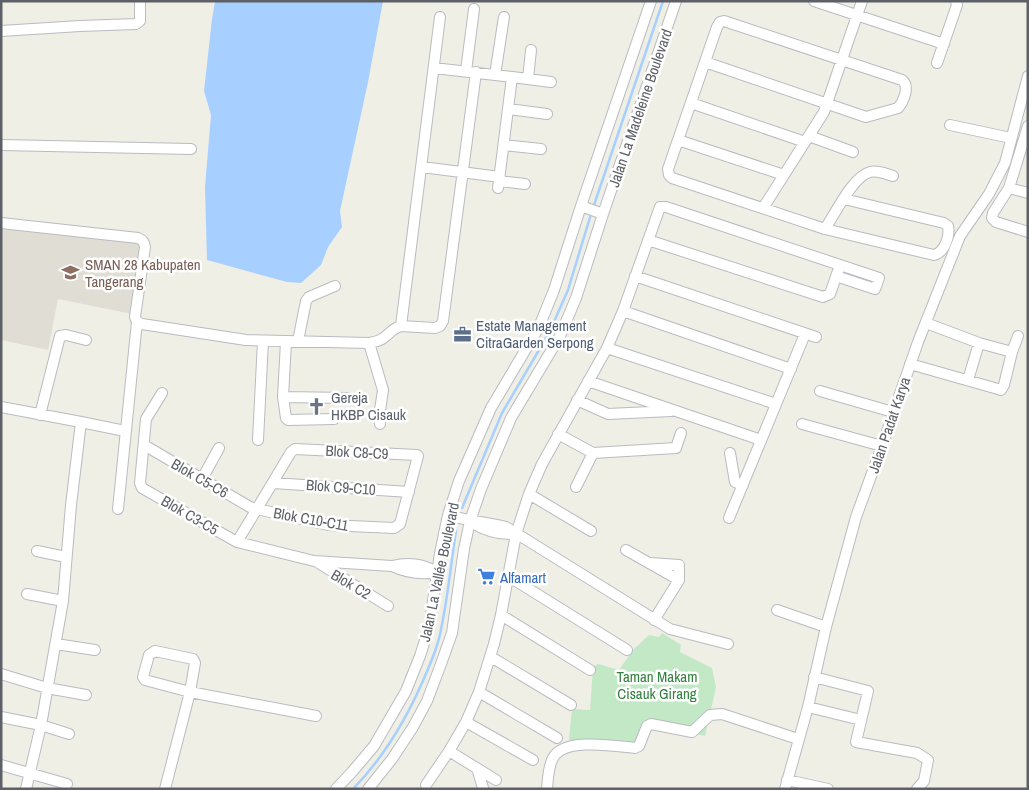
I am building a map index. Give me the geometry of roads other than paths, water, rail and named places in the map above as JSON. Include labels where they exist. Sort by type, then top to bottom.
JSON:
[{"type":"street","points":[[1,31],[136,24],[140,21],[140,1]]},
{"type":"street","name":"Jalan La Madeleine Boulevard","points":[[581,206],[651,1]]},
{"type":"street","name":"Jalan La Madeleine Boulevard","points":[[603,214],[676,1]]},
{"type":"street","points":[[814,1],[944,44]]},
{"type":"street","points":[[763,208],[824,112],[862,1]]},
{"type":"street","points":[[937,63],[957,5],[956,1]]},
{"type":"street","points":[[137,322],[219,337],[286,342],[380,342],[401,326],[434,328],[440,326],[464,172],[474,9]]},
{"type":"street","points":[[495,75],[504,17]]},
{"type":"street","points":[[401,326],[440,18]]},
{"type":"street","points":[[705,62],[866,117],[898,108],[907,87],[906,83],[902,80],[724,21],[720,22],[717,27],[678,140],[668,170],[669,175],[672,178],[825,229],[934,255],[941,251],[950,233],[948,226],[944,223],[844,199]]},
{"type":"street","points":[[528,79],[531,50]]},
{"type":"street","points":[[434,68],[551,82]]},
{"type":"street","name":"Jalan Padat Karya","points":[[786,785],[808,707],[826,627],[854,524],[910,364],[960,236],[995,185],[1005,163],[1028,76]]},
{"type":"street","points":[[499,182],[512,77]]},
{"type":"street","points":[[691,103],[853,152]]},
{"type":"street","points":[[508,109],[547,114]]},
{"type":"street","points":[[950,125],[1011,138]]},
{"type":"street","points":[[1028,126],[1024,151],[1009,188],[993,213],[992,218],[996,222],[1028,232]]},
{"type":"street","points":[[678,140],[784,175]]},
{"type":"street","points":[[1,145],[191,149]]},
{"type":"street","points":[[504,145],[541,149]]},
{"type":"street","points":[[422,167],[464,172],[499,182],[526,184]]},
{"type":"street","points":[[825,229],[856,181],[868,172],[877,171],[893,176]]},
{"type":"street","points":[[1009,188],[1028,194]]},
{"type":"street","points":[[581,206],[603,214]]},
{"type":"street","name":"Jalan La Vallée Boulevard","points":[[336,789],[374,746],[406,691],[430,628],[437,572],[448,515],[459,481],[491,408],[539,327],[554,290],[581,206]]},
{"type":"street","points":[[426,785],[466,722],[479,692],[491,657],[516,534],[529,494],[558,434],[607,348],[623,311],[660,207],[666,206],[879,278],[876,289],[836,276]]},
{"type":"street","name":"Jalan La Vallée Boulevard","points":[[368,789],[392,759],[427,701],[452,633],[464,549],[480,489],[511,418],[560,336],[576,298],[603,214]]},
{"type":"street","points":[[1,224],[79,230],[138,238],[144,242],[145,247],[135,317],[137,322],[118,509]]},
{"type":"street","points":[[648,240],[823,298],[830,294],[840,265]]},
{"type":"street","points":[[635,276],[816,337]]},
{"type":"street","points":[[298,341],[306,301],[335,286]]},
{"type":"street","points":[[623,311],[791,369]]},
{"type":"street","points":[[926,323],[979,343],[1012,352]]},
{"type":"street","points":[[729,518],[805,334]]},
{"type":"street","points":[[40,415],[60,336],[66,335],[86,340]]},
{"type":"street","points":[[910,364],[1001,390],[1018,336]]},
{"type":"street","points":[[258,440],[263,341]]},
{"type":"street","points":[[286,342],[283,397],[288,420],[334,419]]},
{"type":"street","points":[[369,343],[383,390],[379,417],[380,424]]},
{"type":"street","points":[[968,380],[979,343]]},
{"type":"street","points":[[607,348],[776,404]]},
{"type":"street","points":[[588,381],[761,440]]},
{"type":"street","points":[[820,391],[893,412]]},
{"type":"street","points":[[144,445],[146,419],[162,392]]},
{"type":"street","points":[[283,397],[348,398]]},
{"type":"street","points":[[577,400],[608,414],[677,411]]},
{"type":"street","points":[[1,407],[125,431]]},
{"type":"street","points":[[26,789],[63,601],[81,422]]},
{"type":"street","points":[[802,424],[882,446]]},
{"type":"street","points":[[558,434],[593,453],[676,448],[681,434]]},
{"type":"street","name":"Blok C5-C6","points":[[144,445],[250,507],[257,509]]},
{"type":"street","name":"Blok C3-C5","points":[[144,445],[140,483],[142,488],[237,542],[314,561]]},
{"type":"street","points":[[202,479],[219,448]]},
{"type":"street","name":"Blok C8-C9","points":[[272,483],[291,452],[298,448],[416,455],[419,458],[409,492]]},
{"type":"street","points":[[576,487],[593,453]]},
{"type":"street","points":[[730,453],[735,482],[743,485]]},
{"type":"street","points":[[237,542],[272,483]]},
{"type":"street","name":"Blok C9-C10","points":[[272,483],[409,492]]},
{"type":"street","name":"Blok C10-C11","points":[[257,509],[328,525],[394,528],[400,524],[409,492]]},
{"type":"street","points":[[529,494],[591,531]]},
{"type":"street","points":[[448,515],[470,521],[482,529],[502,534],[516,534],[670,629],[728,644]]},
{"type":"street","points":[[626,550],[679,580],[654,620]]},
{"type":"street","points":[[37,551],[66,557]]},
{"type":"street","points":[[314,561],[392,566],[404,571],[424,574],[437,572]]},
{"type":"street","name":"Blok C2","points":[[314,561],[388,606]]},
{"type":"street","points":[[508,576],[627,650]]},
{"type":"street","points":[[27,594],[63,601]]},
{"type":"street","points":[[777,610],[826,627]]},
{"type":"street","points":[[501,615],[590,670]]},
{"type":"street","points":[[56,644],[95,650]]},
{"type":"street","points":[[166,789],[190,692],[195,663],[193,659],[152,652],[144,679],[190,692],[316,716]]},
{"type":"street","points":[[491,657],[570,705]]},
{"type":"street","points":[[1,674],[47,688],[86,695]]},
{"type":"street","points":[[814,677],[868,691],[856,742],[917,753],[928,760],[924,781],[917,789]]},
{"type":"street","points":[[479,692],[557,738]]},
{"type":"street","points":[[808,707],[861,720]]},
{"type":"street","points":[[547,789],[551,762],[558,752],[568,747],[597,745],[634,748],[639,746],[648,726],[651,724],[692,732],[710,715],[722,714],[798,739]]},
{"type":"street","points":[[1,717],[40,725],[69,734]]},
{"type":"street","points":[[466,722],[533,760]]},
{"type":"street","points":[[449,751],[496,780]]},
{"type":"street","points":[[1,765],[67,784]]},
{"type":"street","points":[[477,768],[483,788]]},
{"type":"street","points":[[786,785],[828,789]]},
{"type":"water","points":[[215,1],[383,1],[368,82],[340,211],[342,227],[328,247],[321,265],[301,283],[287,282],[207,260],[205,187],[211,115],[204,91]]},
{"type":"waterway","points":[[593,208],[663,1]]},
{"type":"waterway","points":[[462,508],[502,413],[549,333],[568,290],[591,214]]},
{"type":"waterway","points":[[353,789],[376,762],[396,733],[413,702],[432,660],[439,639],[448,592],[456,531]]},
{"type":"place","name":"SMAN 28 Kabupaten Tangerang","points":[[71,273]]},
{"type":"place","name":"Estate Management CitraGarden Serpong","points":[[462,334]]},
{"type":"place","name":"Gereja HKBP Cisauk","points":[[317,406]]},
{"type":"place","name":"Alfamart","points":[[486,577]]},
{"type":"park label","name":"Taman Makam Cisauk Girang","points":[[657,684]]}]
